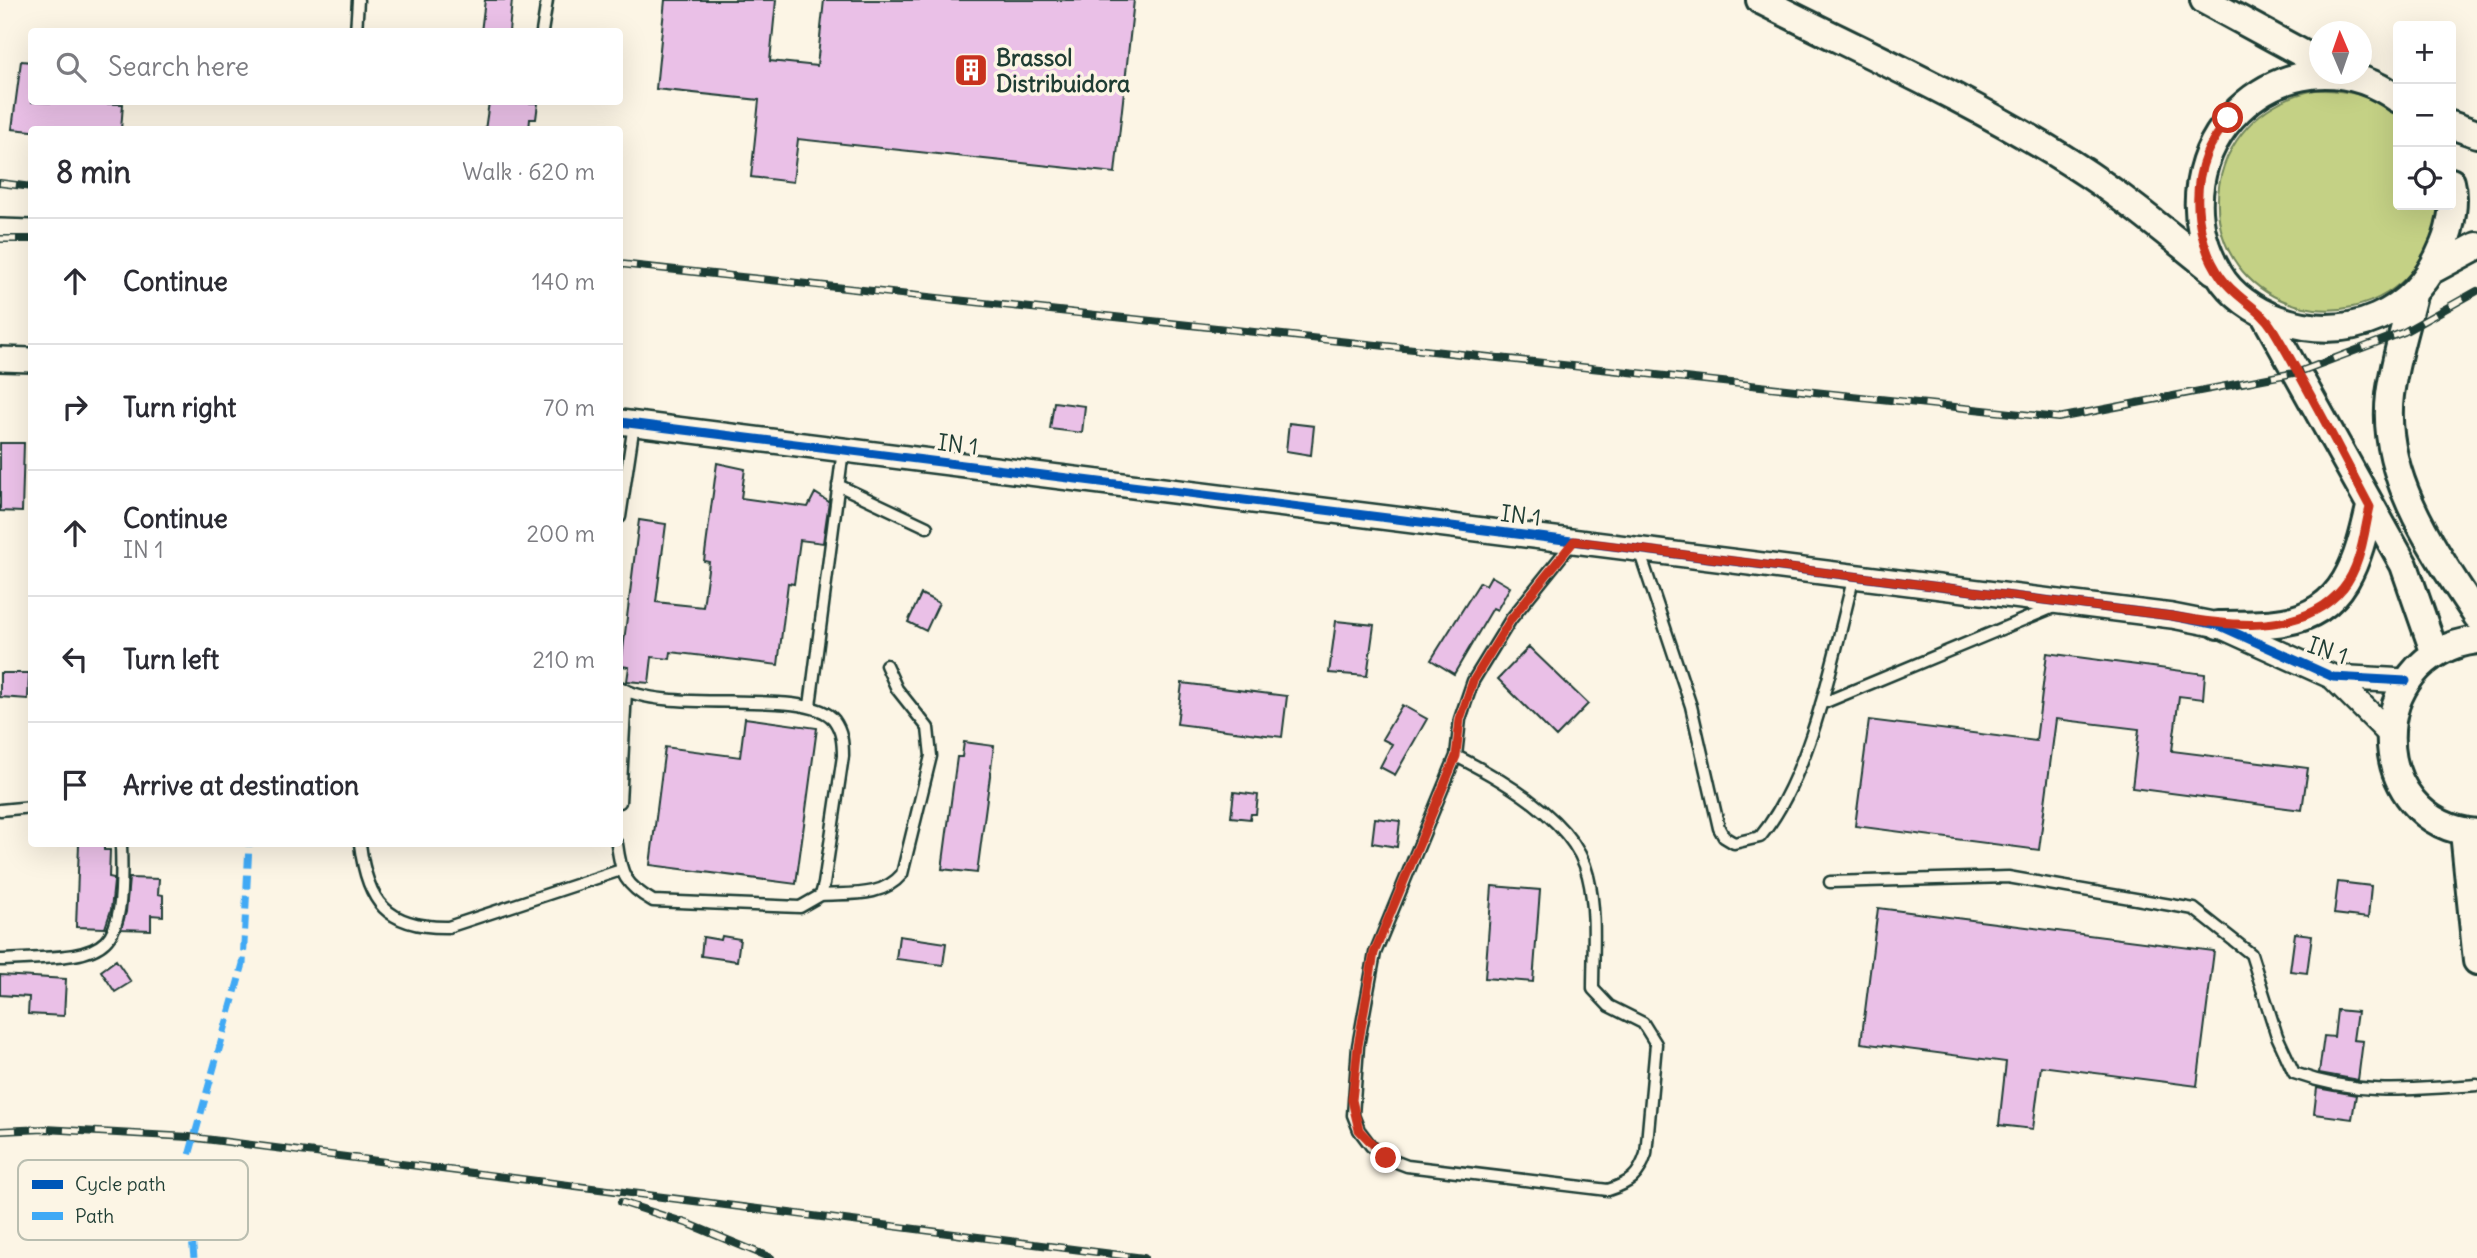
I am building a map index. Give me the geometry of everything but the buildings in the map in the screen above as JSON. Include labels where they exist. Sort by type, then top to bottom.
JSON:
[{"type":"main road","points":[[1760,0],[1968,106],[2071,163],[2146,216],[2220,276],[2240,298],[2264,314],[2302,328],[2342,329],[2380,318],[2413,295],[2434,269],[2450,229],[2450,210]]},
{"type":"main road","points":[[2204,0],[2309,57]]},
{"type":"main road","points":[[2220,276],[2202,238],[2197,196],[2206,155],[2228,118],[2262,91],[2309,77]]},
{"type":"main road","points":[[2370,84],[2393,95]]},
{"type":"main road","points":[[2456,127],[2477,134]]},
{"type":"main road","points":[[2434,269],[2477,246]]},
{"type":"main road","points":[[2413,295],[2390,395],[2393,447],[2406,497],[2477,616]]},
{"type":"main road","points":[[2264,314],[2299,372],[2370,507],[2404,565],[2435,654]]},
{"type":"main road","points":[[2218,625],[2284,622],[2311,613],[2343,588],[2356,564],[2370,507]]},
{"type":"main road","points":[[2477,640],[2462,642],[2435,654],[2406,681],[2397,697],[2389,733],[2394,766],[2409,796],[2433,819],[2470,833],[2477,961]]},
{"type":"street","points":[[0,229],[28,230]]},
{"type":"street","points":[[0,359],[28,359]]},
{"type":"street","name":"IN 1","points":[[627,422],[1854,576],[2218,625],[2333,677],[2389,733]]},
{"type":"street","name":"IN 1","points":[[2333,677],[2406,681]]},
{"type":"lane","points":[[356,28],[358,0]]},
{"type":"lane","points":[[543,28],[547,0]]},
{"type":"lane","points":[[623,476],[627,422]]},
{"type":"lane","points":[[810,706],[843,449]]},
{"type":"lane","points":[[838,485],[927,527]]},
{"type":"lane","points":[[1456,756],[1510,787],[1568,834],[1581,854],[1588,875],[1592,906],[1593,989],[1609,1006],[1643,1023],[1656,1044],[1646,1154],[1641,1171],[1622,1185],[1608,1190],[1407,1166],[1386,1158],[1359,1130],[1352,1100],[1374,953],[1456,756],[1460,719],[1473,681],[1511,619],[1574,541]]},
{"type":"lane","points":[[1639,549],[1691,706],[1714,811],[1724,836],[1734,843],[1745,843],[1760,837],[1773,822],[1784,801],[1821,704],[1854,576]]},
{"type":"lane","points":[[1821,704],[2065,603]]},
{"type":"lane","points":[[617,847],[621,870],[632,889],[653,901],[800,907],[821,895],[881,891],[892,886],[902,874],[931,756],[928,728],[897,689],[886,665]]},
{"type":"lane","points":[[623,689],[651,698],[810,706],[833,719],[842,737],[843,756],[821,895]]},
{"type":"lane","points":[[0,810],[28,807]]},
{"type":"lane","points":[[0,960],[78,956],[103,947],[116,929],[120,905],[121,847]]},
{"type":"lane","points":[[360,847],[363,866],[376,897],[394,918],[418,928],[448,927],[621,870]]},
{"type":"lane","points":[[1830,882],[2008,877],[2194,909],[2251,954],[2277,1036],[2294,1073],[2332,1086],[2403,1091],[2477,1084]]},
{"type":"green space","points":[[2315,90],[2359,95],[2393,111],[2393,210],[2438,210],[2429,244],[2416,266],[2398,285],[2379,298],[2362,305],[2324,310],[2273,296],[2242,271],[2224,239],[2218,203],[2224,166],[2242,133],[2272,106]]},
{"type":"railway","points":[[0,183],[28,186]]},
{"type":"railway","points":[[0,239],[28,239]]},
{"type":"railway","points":[[623,264],[2058,418],[2299,372],[2404,332],[2477,291]]},
{"type":"railway","points":[[0,1131],[45,1129],[189,1137],[1144,1258]]},
{"type":"railway","points":[[621,1202],[689,1224],[771,1258]]},
{"type":"marked path","points":[[188,1160],[243,964],[249,847]]},
{"type":"marked path","points":[[192,1240],[194,1258]]},
{"type":"cycle path","points":[[623,422],[2172,616],[2218,625],[2333,677],[2406,681]]},
{"type":"place","name":"Brassol Distribuidora","points":[[971,70]]},
{"type":"route","points":[[1386,1158],[1371,1146],[1359,1130],[1353,1115],[1352,1100],[1374,953],[1456,756],[1460,719],[1473,681],[1511,619],[1574,541],[2172,616],[2218,625],[2284,622],[2311,613],[2343,588],[2356,564],[2370,507],[2299,372],[2264,314],[2240,298],[2220,276],[2202,238],[2197,196],[2206,155],[2228,118]]}]
